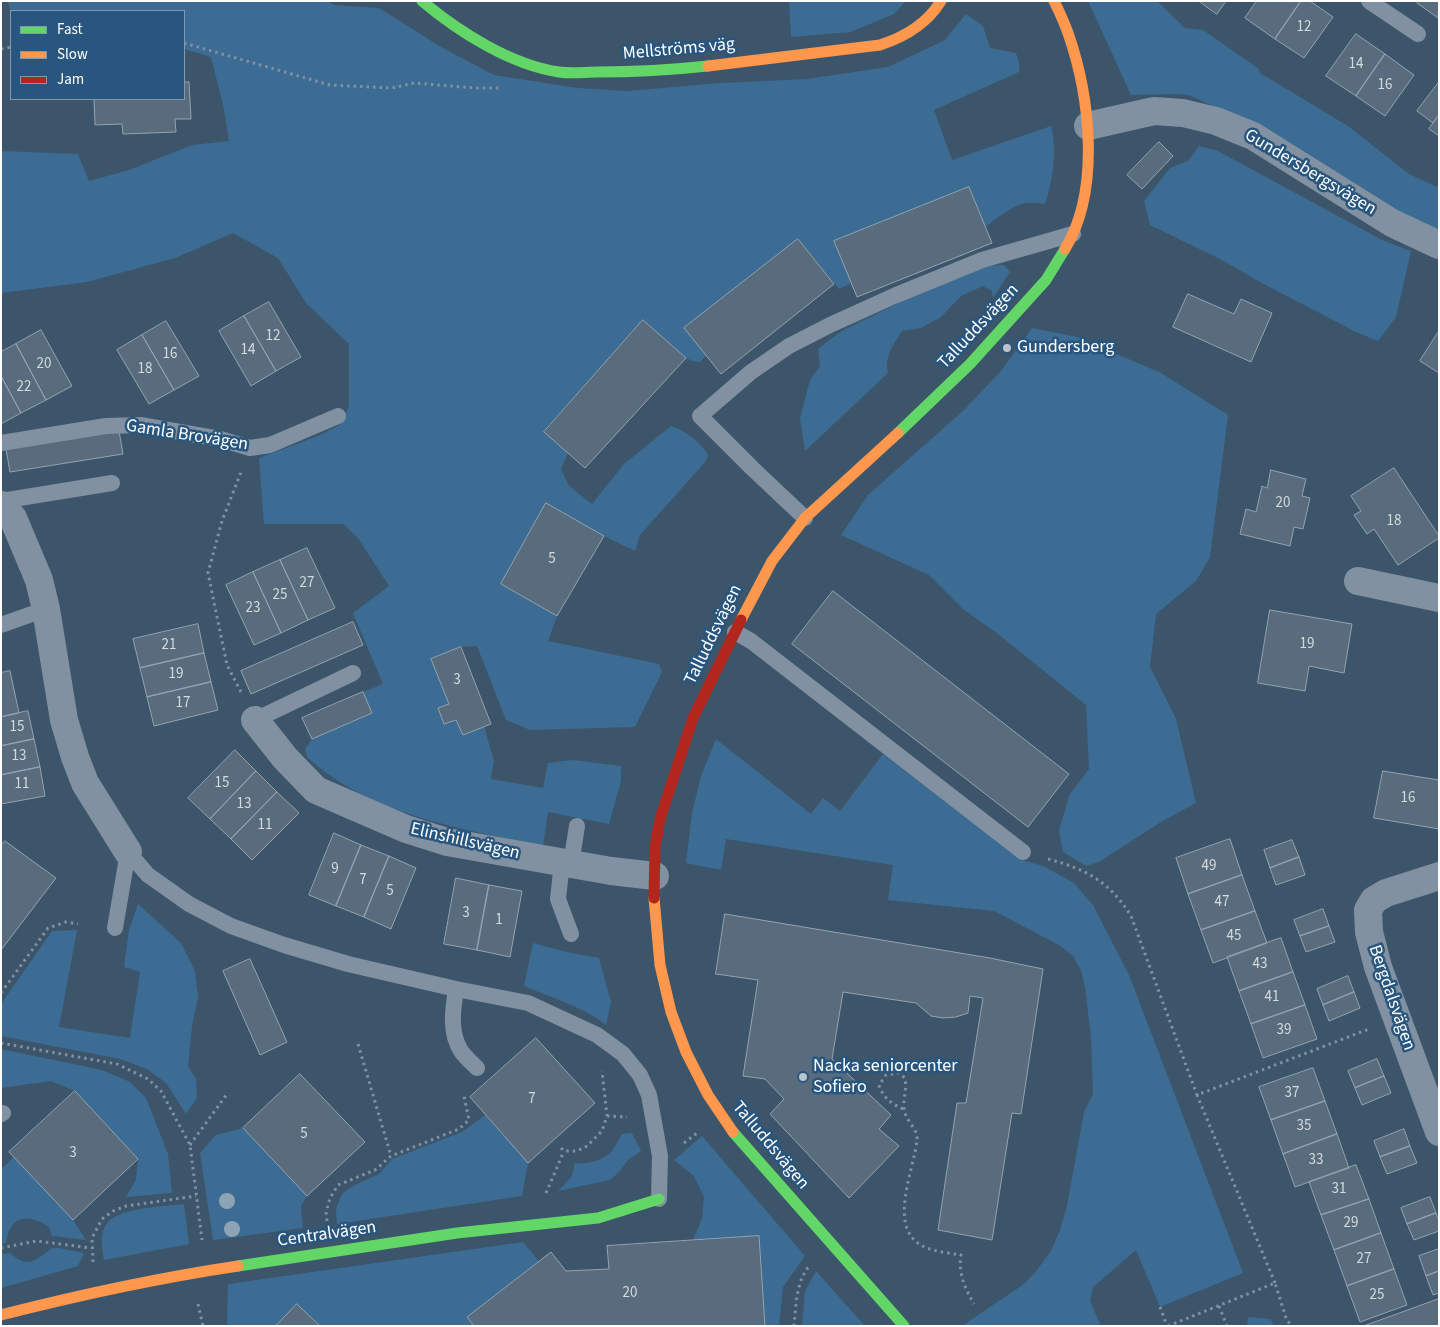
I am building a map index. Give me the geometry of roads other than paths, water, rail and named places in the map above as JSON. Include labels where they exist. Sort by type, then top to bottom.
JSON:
[{"type":"street","name":"Mellströms väg","points":[[422,1],[437,15],[469,36],[511,57],[556,72],[628,73],[768,58],[887,42],[914,30],[936,10],[942,1]]},
{"type":"street","name":"Talluddsvägen","points":[[904,1326],[730,1129],[708,1095],[686,1052],[671,1012],[662,975],[654,905],[655,847],[660,819],[693,718],[772,561],[805,518],[918,415],[976,357],[1046,280],[1073,234],[1082,212],[1088,184],[1088,126],[1084,94],[1068,33],[1054,1]]},
{"type":"street","name":"Gundersbergsvägen","points":[[1088,126],[1154,111],[1183,113],[1216,121],[1253,136],[1392,223],[1439,245]]},
{"type":"street","points":[[1,505],[13,518],[39,580],[46,609],[64,720],[75,758],[85,783],[128,852]]},
{"type":"street","points":[[1358,581],[1439,598]]},
{"type":"street","name":"Elinshillsvägen","points":[[254,720],[285,758],[316,790],[406,829],[447,842],[566,863],[655,876]]},
{"type":"street","name":"Bergdalsvägen","points":[[1439,876],[1386,893],[1374,900],[1368,910],[1369,932],[1378,967],[1439,1132]]},
{"type":"street","name":"Centralvägen","points":[[1,1315],[62,1299],[191,1273],[458,1233],[598,1218],[659,1199]]},
{"type":"lane","points":[[1369,1],[1418,34]]},
{"type":"lane","points":[[805,518],[700,416],[751,372],[789,346],[830,325],[894,296],[982,260],[1073,234]]},
{"type":"lane","name":"Gamla Brovägen","points":[[1,443],[106,426],[140,425],[220,439],[250,448],[278,442],[338,416]]},
{"type":"lane","points":[[1,501],[112,483]]},
{"type":"lane","points":[[1,625],[46,609]]},
{"type":"lane","points":[[735,632],[751,641],[1023,852]]},
{"type":"lane","points":[[254,720],[353,673]]},
{"type":"lane","points":[[571,934],[558,899],[577,826]]},
{"type":"lane","points":[[115,928],[128,852]]},
{"type":"lane","points":[[128,852],[148,875],[189,904],[231,926],[320,956],[456,989],[528,1003],[597,1035],[623,1054],[640,1074],[649,1095],[660,1156],[659,1199]]},
{"type":"lane","points":[[456,989],[452,1016],[456,1037],[461,1050],[477,1068]]},
{"type":"place","name":"Gundersberg","points":[[1007,348]]},
{"type":"place","name":"Nacka seniorcenter Sofiero","points":[[803,1077]]}]
